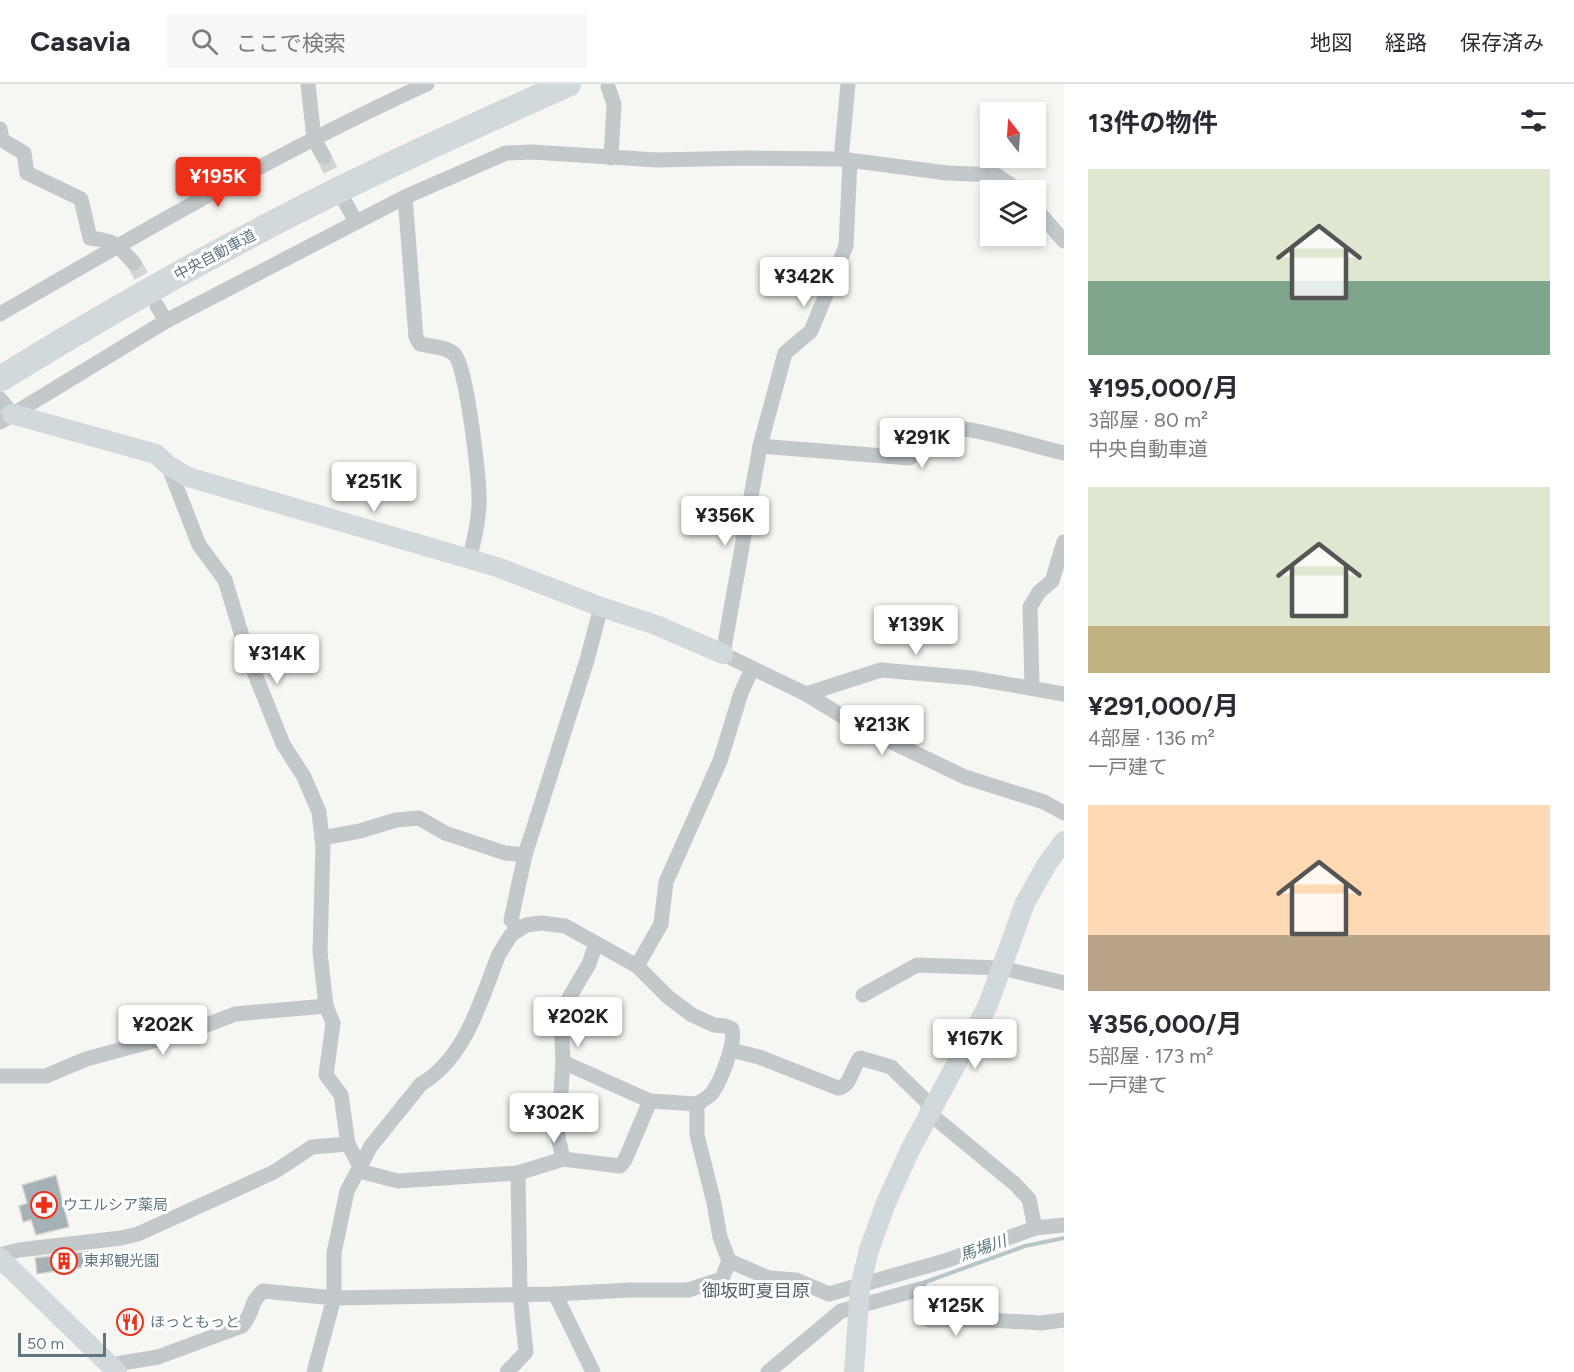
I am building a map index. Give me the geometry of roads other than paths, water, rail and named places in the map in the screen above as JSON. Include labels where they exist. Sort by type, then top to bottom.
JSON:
[{"type":"highway","name":"中央自動車道","points":[[0,359],[151,270],[281,201],[411,136],[525,84]]},
{"type":"highway","name":"中央自動車道","points":[[0,379],[160,285],[288,216],[418,152],[568,84]]},
{"type":"street","points":[[308,84],[314,139],[324,157]]},
{"type":"street","points":[[0,314],[118,246],[314,139],[427,84]]},
{"type":"street","points":[[723,654],[760,446],[785,353],[811,331],[846,246],[845,160],[848,84]]},
{"type":"street","points":[[608,87],[614,104],[610,158]]},
{"type":"street","points":[[0,129],[2,140],[24,153],[27,172],[81,200],[90,238],[109,240],[134,263]]},
{"type":"street","points":[[4,412],[166,321],[356,222],[405,197],[506,153],[532,152],[610,158],[845,160],[948,173],[996,175],[1004,180]]},
{"type":"street","points":[[405,197],[416,337],[420,344],[447,349],[456,356],[467,391],[479,504],[469,559]]},
{"type":"street","points":[[345,202],[356,222]]},
{"type":"street","points":[[1046,221],[1064,241]]},
{"type":"street","points":[[157,306],[166,321]]},
{"type":"street","points":[[4,412],[156,454],[168,465],[188,477],[497,567],[601,607],[656,625],[806,694],[847,719],[965,777],[1044,802],[1064,813]]},
{"type":"street","points":[[760,446],[910,458],[912,427],[933,425],[990,432],[1064,453]]},
{"type":"street","points":[[168,465],[199,545],[225,580],[249,659],[283,744],[304,777],[319,812],[323,846],[320,952],[326,1006],[333,1023],[326,1076],[340,1095],[348,1144],[363,1172],[398,1181],[518,1173],[563,1159],[620,1166],[625,1160],[650,1101]]},
{"type":"street","points":[[1032,687],[1030,607],[1039,592],[1052,581],[1064,543]]},
{"type":"street","points":[[518,929],[511,920],[525,855],[587,660],[601,607]]},
{"type":"street","points":[[638,966],[661,924],[666,882],[720,761],[741,693],[752,669]]},
{"type":"street","points":[[806,694],[881,670],[961,677],[1064,693]]},
{"type":"street","points":[[322,838],[360,831],[396,820],[419,818],[445,833],[505,853],[525,855]]},
{"type":"street","points":[[854,1372],[860,1296],[869,1250],[886,1203],[929,1113],[988,1005],[1025,903],[1047,864],[1064,841]]},
{"type":"street","points":[[314,1372],[334,1298],[334,1253],[347,1191],[370,1146],[421,1084],[429,1079],[452,1055],[466,1035],[499,954],[511,935],[518,929],[541,922],[565,926],[638,966],[668,997],[692,1015],[714,1025],[732,1029],[731,1050],[712,1093],[697,1104],[650,1101],[563,1062]]},
{"type":"street","points":[[563,1159],[558,1137],[563,1062],[560,1036],[564,1010],[589,964],[596,943]]},
{"type":"street","points":[[863,995],[917,965],[1002,968],[1064,983]]},
{"type":"street","points":[[0,1076],[46,1076],[86,1059],[194,1030],[235,1014],[326,1006]]},
{"type":"street","points":[[731,1050],[759,1058],[838,1088],[843,1088],[847,1084],[854,1065],[860,1058],[891,1067],[927,1102],[929,1113],[1015,1184],[1029,1199],[1035,1228]]},
{"type":"street","points":[[348,1144],[312,1147],[274,1172],[138,1234],[122,1238],[19,1250],[0,1256],[114,1368],[158,1356],[242,1326],[249,1318],[253,1299],[263,1291],[334,1298],[688,1290],[722,1279],[729,1261],[720,1237],[697,1135],[697,1104]]},
{"type":"street","points":[[507,1372],[526,1352],[520,1294],[518,1173]]},
{"type":"street","points":[[768,1372],[860,1296],[1035,1228],[1064,1225]]},
{"type":"street","points":[[729,1261],[769,1278],[796,1280],[829,1294],[860,1296],[920,1289],[929,1320],[1041,1323],[1064,1320]]},
{"type":"street","points":[[555,1294],[593,1372]]},
{"type":"waterway","name":"馬場川","points":[[920,1284],[1025,1246],[1064,1238]]},
{"type":"tunnel","points":[[324,157],[342,195]]},
{"type":"tunnel","points":[[134,263],[152,296]]},
{"type":"place","name":"ウエルシア薬局","points":[[44,1205]]},
{"type":"place","name":"東邦観光園","points":[[64,1261]]},
{"type":"place","name":"ほっともっと","points":[[130,1322]]},
{"type":"district","name":"御坂町夏目原","points":[[756,1291]]}]
